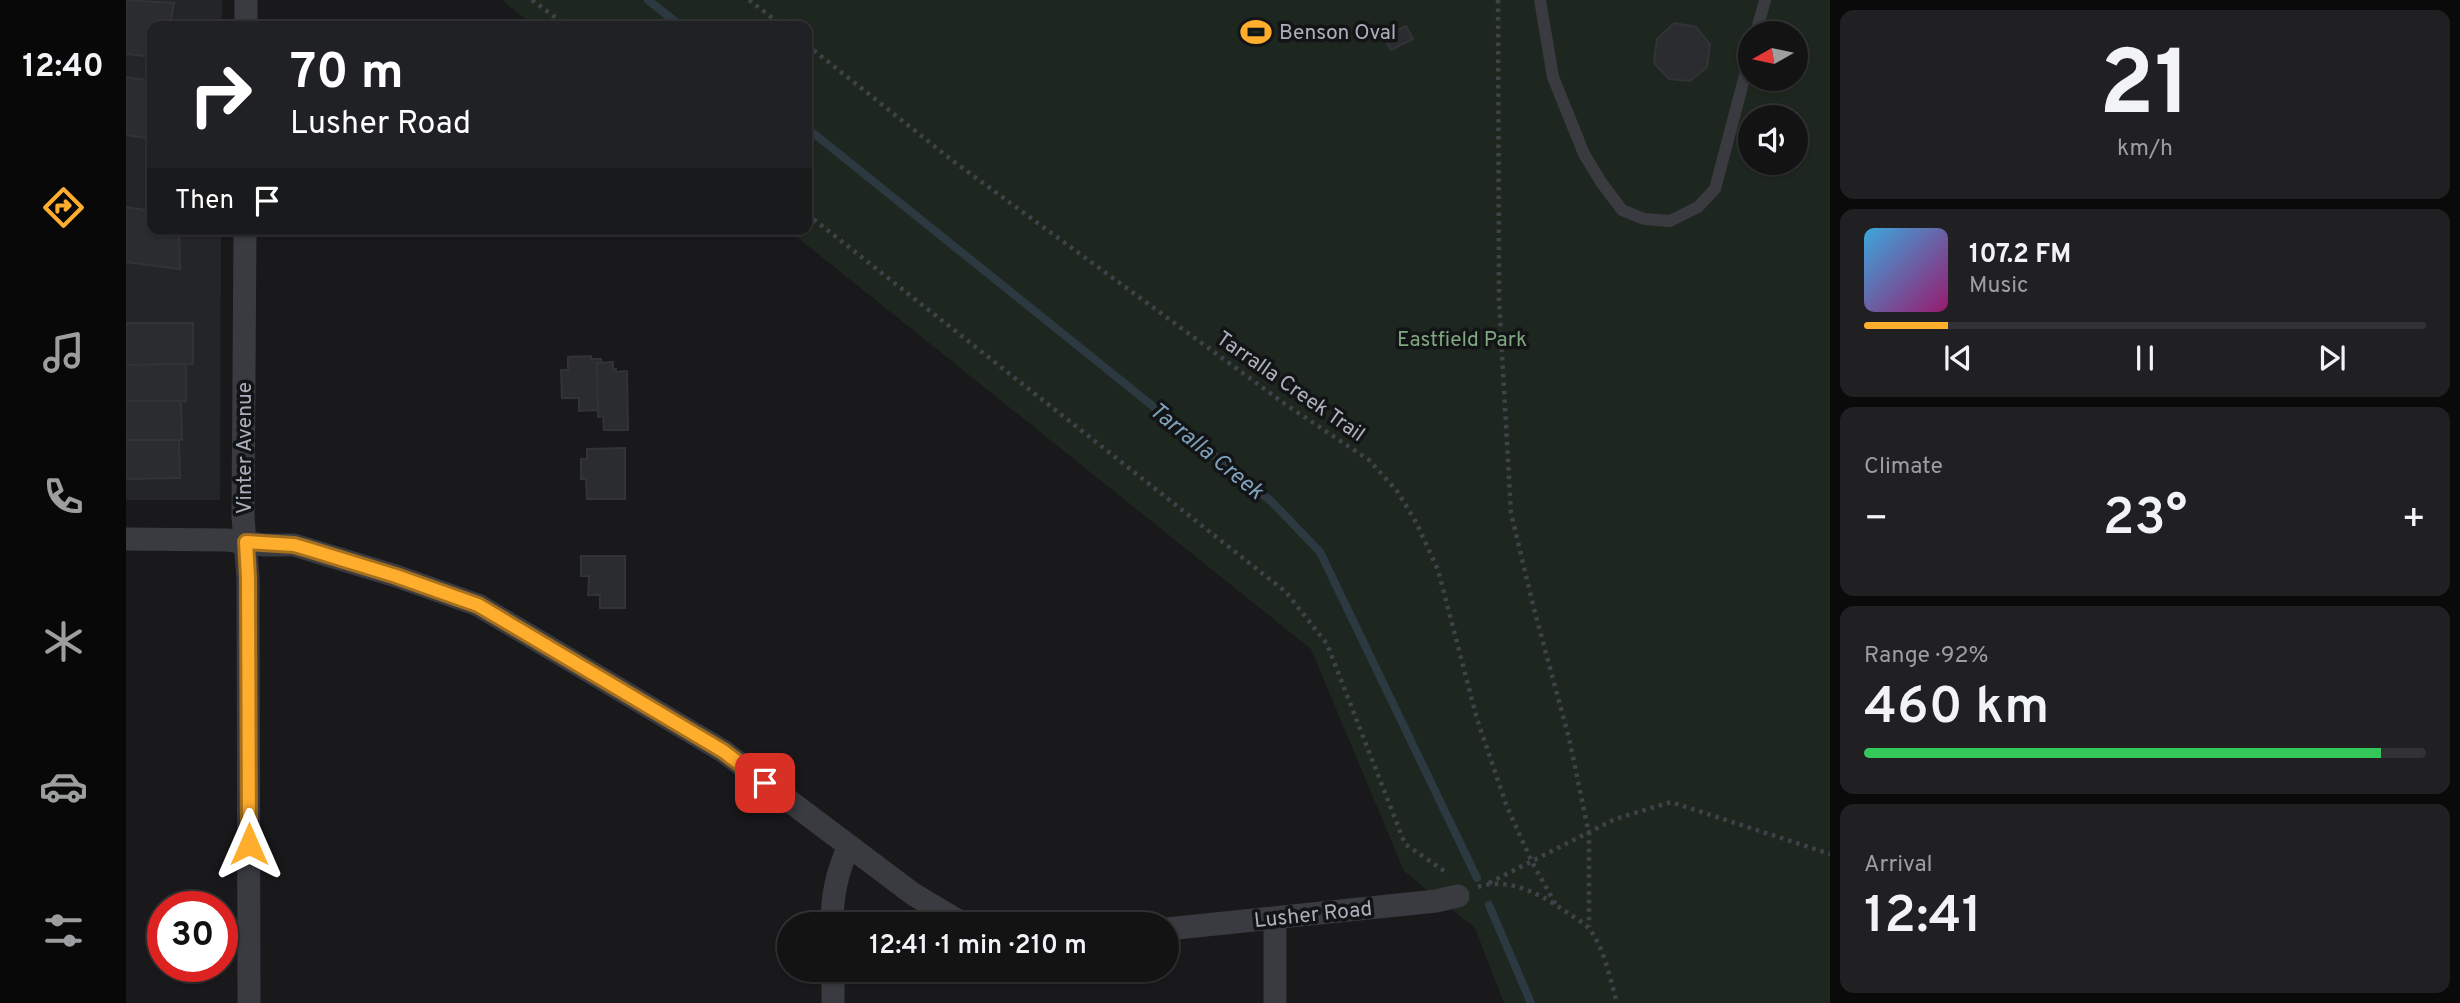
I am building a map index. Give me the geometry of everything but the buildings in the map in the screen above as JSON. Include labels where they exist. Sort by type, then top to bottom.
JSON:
[{"type":"street","points":[[246,0],[246,21]]},
{"type":"street","name":"Vinter Avenue","points":[[245,235],[243,517],[248,578],[249,1003]]},
{"type":"street","points":[[126,540],[227,540],[294,545],[478,605],[723,751],[913,894],[943,912]]},
{"type":"street","points":[[832,912],[837,874],[849,846]]},
{"type":"street","name":"Lusher Road","points":[[1179,928],[1436,901],[1459,887]]},
{"type":"street","points":[[1275,919],[1275,1003]]},
{"type":"street","points":[[832,982],[833,1003]]},
{"type":"lane","points":[[1540,0],[1553,77],[1584,153],[1622,210],[1644,219],[1670,221],[1698,207],[1715,189],[1741,91]]},
{"type":"lane","points":[[1759,21],[1765,0]]},
{"type":"path","points":[[532,0],[560,21]]},
{"type":"path","points":[[749,0],[776,21]]},
{"type":"path","points":[[1499,0],[1499,300],[1511,513],[1569,738],[1590,834],[1589,927],[1599,943],[1617,1003]]},
{"type":"path","name":"Tarralla Creek Trail","points":[[812,49],[953,161],[1285,404],[1369,460],[1397,491],[1416,522],[1438,570],[1476,719],[1507,807],[1532,862],[1556,905]]},
{"type":"path","points":[[812,218],[1286,592],[1327,644],[1405,844],[1459,887]]},
{"type":"path","points":[[1489,884],[1615,819],[1671,802],[1830,854]]},
{"type":"path","name":"Tarralla Creek Trail","points":[[1459,887],[1489,884],[1528,889],[1589,927]]},
{"type":"shaded area","points":[[126,0],[222,0],[222,21],[147,21],[147,235],[221,235],[220,500],[126,500]]},
{"type":"green space","name":"Eastfield Park","points":[[502,0],[1830,0],[1830,1003],[1504,1003],[1475,928],[1404,871],[1311,649],[794,235],[812,235],[812,21],[528,21]]},
{"type":"waterway","name":"Tarralla Creek","points":[[648,0],[675,21]]},
{"type":"waterway","name":"Tarralla Creek","points":[[812,132],[1272,502],[1320,552],[1477,878]]},
{"type":"waterway","name":"Tarralla Creek","points":[[1489,905],[1531,1003]]},
{"type":"place","name":"Benson Oval","points":[[1256,32]]},
{"type":"route","points":[[249,844],[246,542],[294,545],[396,576],[478,605],[723,751],[765,783]]}]
